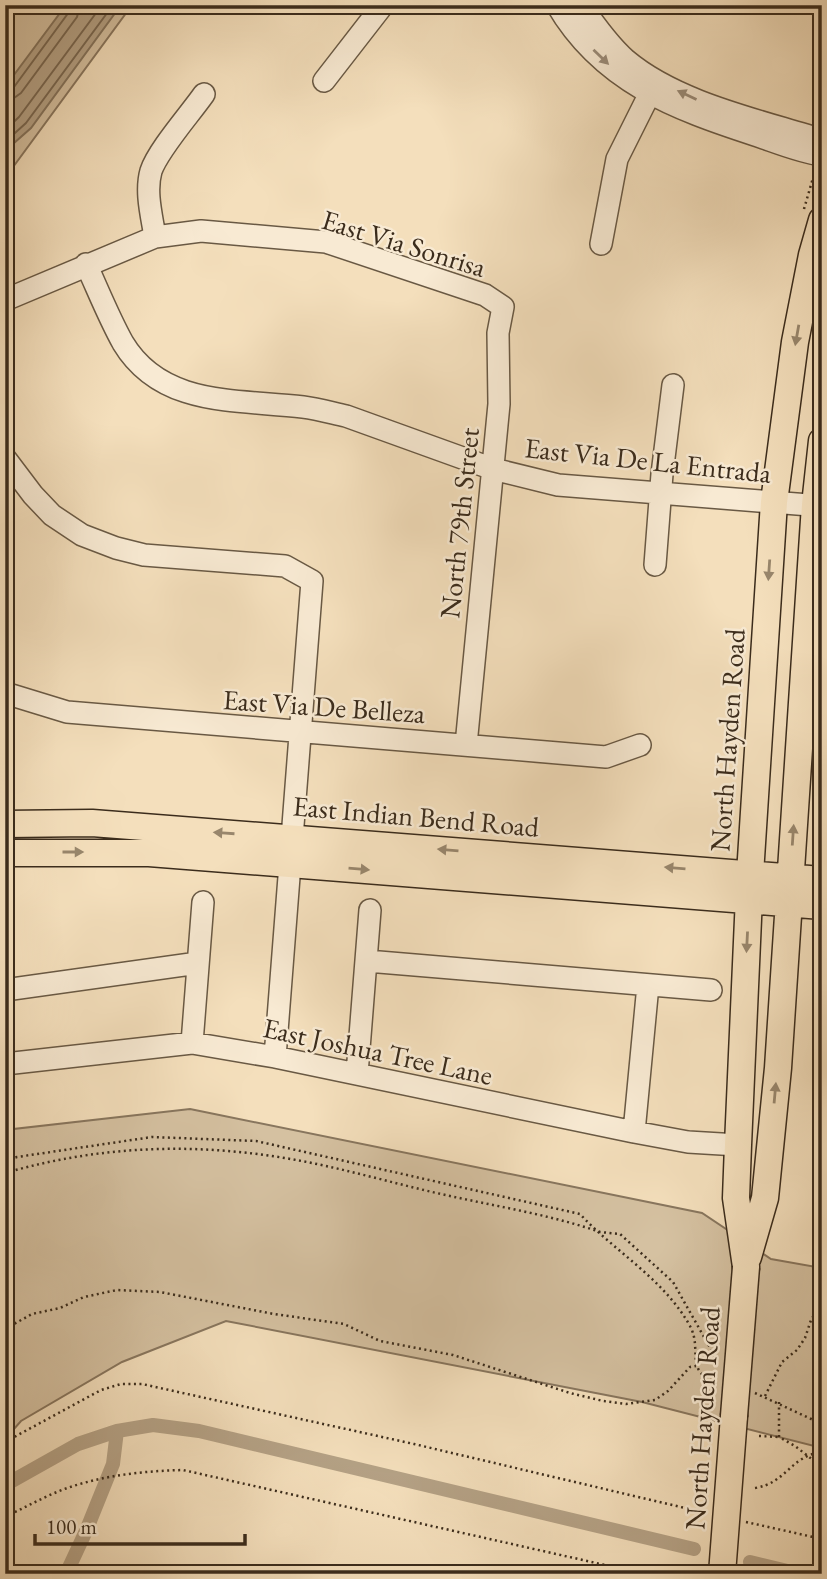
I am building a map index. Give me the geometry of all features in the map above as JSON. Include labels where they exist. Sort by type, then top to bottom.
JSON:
[{"type":"main road","name":"North Hayden Road","points":[[746,1267],[736,1198],[750,874],[774,502],[795,342],[812,255],[822,220]]},
{"type":"main road","name":"North Hayden Road","points":[[722,1574],[746,1267],[765,1198],[791,890],[822,441]]},
{"type":"main road","name":"East Indian Bend Road","points":[[5,824],[92,823],[292,850],[749,901],[822,880]]},
{"type":"main road","name":"East Indian Bend Road","points":[[5,853],[292,850],[750,874],[822,906]]},
{"type":"street","points":[[324,82],[383,5]]},
{"type":"street","points":[[557,5],[576,33],[616,72],[652,88],[822,140]]},
{"type":"street","points":[[581,5],[592,22],[652,88],[695,116],[822,155]]},
{"type":"street","points":[[601,244],[617,159],[652,88]]},
{"type":"street","points":[[155,237],[149,189],[151,171],[204,94]]},
{"type":"street","name":"East Via Sonrisa","points":[[5,300],[155,237],[201,231],[328,232],[485,295],[503,307]]},
{"type":"street","name":"East Via De La Entrada","points":[[86,264],[124,344],[143,366],[166,383],[190,394],[215,400],[304,407],[346,416],[493,469],[558,485],[819,505]]},
{"type":"street","name":"North 79th Street","points":[[466,744],[499,404],[498,333],[503,307]]},
{"type":"street","points":[[655,565],[668,409],[673,385]]},
{"type":"street","points":[[5,458],[52,515],[82,535],[144,555],[285,566],[312,580],[275,1057]]},
{"type":"street","name":"East Via De Belleza","points":[[5,693],[66,712],[300,733],[606,757],[640,746]]},
{"type":"street","points":[[192,1044],[203,902]]},
{"type":"street","points":[[357,1074],[370,911]]},
{"type":"street","points":[[366,961],[711,990]]},
{"type":"street","points":[[5,990],[198,963]]},
{"type":"street","points":[[635,1132],[648,985]]},
{"type":"street","name":"East Joshua Tree Lane","points":[[5,1064],[192,1044],[275,1057],[635,1132],[704,1143],[738,1145]]},
{"type":"path","points":[[810,829],[822,829]]},
{"type":"path","points":[[5,1161],[152,1138],[256,1141],[580,1214],[640,1267],[677,1305],[692,1329],[696,1366],[700,1374],[720,1383]]},
{"type":"path","points":[[5,1173],[66,1158],[150,1148],[198,1147],[261,1154],[326,1166],[620,1234],[673,1282],[720,1364]]},
{"type":"path","points":[[5,1329],[32,1314],[60,1308],[85,1297],[117,1290],[160,1292],[274,1314],[344,1324],[380,1341],[453,1355],[603,1401],[626,1404],[655,1400],[668,1391],[690,1367],[696,1366]]},
{"type":"path","points":[[765,1396],[782,1362],[797,1350],[817,1310],[822,1309]]},
{"type":"path","points":[[5,1441],[101,1390],[121,1384],[142,1384],[822,1539]]},
{"type":"path","points":[[754,1393],[779,1402],[822,1424]]},
{"type":"path","points":[[779,1402],[779,1437]]},
{"type":"path","points":[[759,1436],[779,1437],[822,1467]]},
{"type":"path","points":[[755,1488],[774,1483],[806,1455],[822,1452]]},
{"type":"path","points":[[5,1517],[60,1490],[82,1483],[135,1472],[183,1470],[645,1574]]},
{"type":"shaded area","points":[[5,5],[132,5],[5,178]]},
{"type":"shaded area","points":[[190,1109],[702,1213],[771,1259],[822,1268],[822,1448],[642,1402],[226,1321],[122,1362],[21,1421],[5,1439],[5,1130]]},
{"type":"water","points":[[66,5],[121,5],[31,128],[5,151],[5,87]]},
{"type":"waterway","points":[[5,1485],[78,1444],[117,1431],[153,1425],[199,1431],[694,1549]]},
{"type":"waterway","points":[[66,1574],[113,1464],[117,1431]]},
{"type":"waterway","points":[[750,1562],[800,1574]]}]
